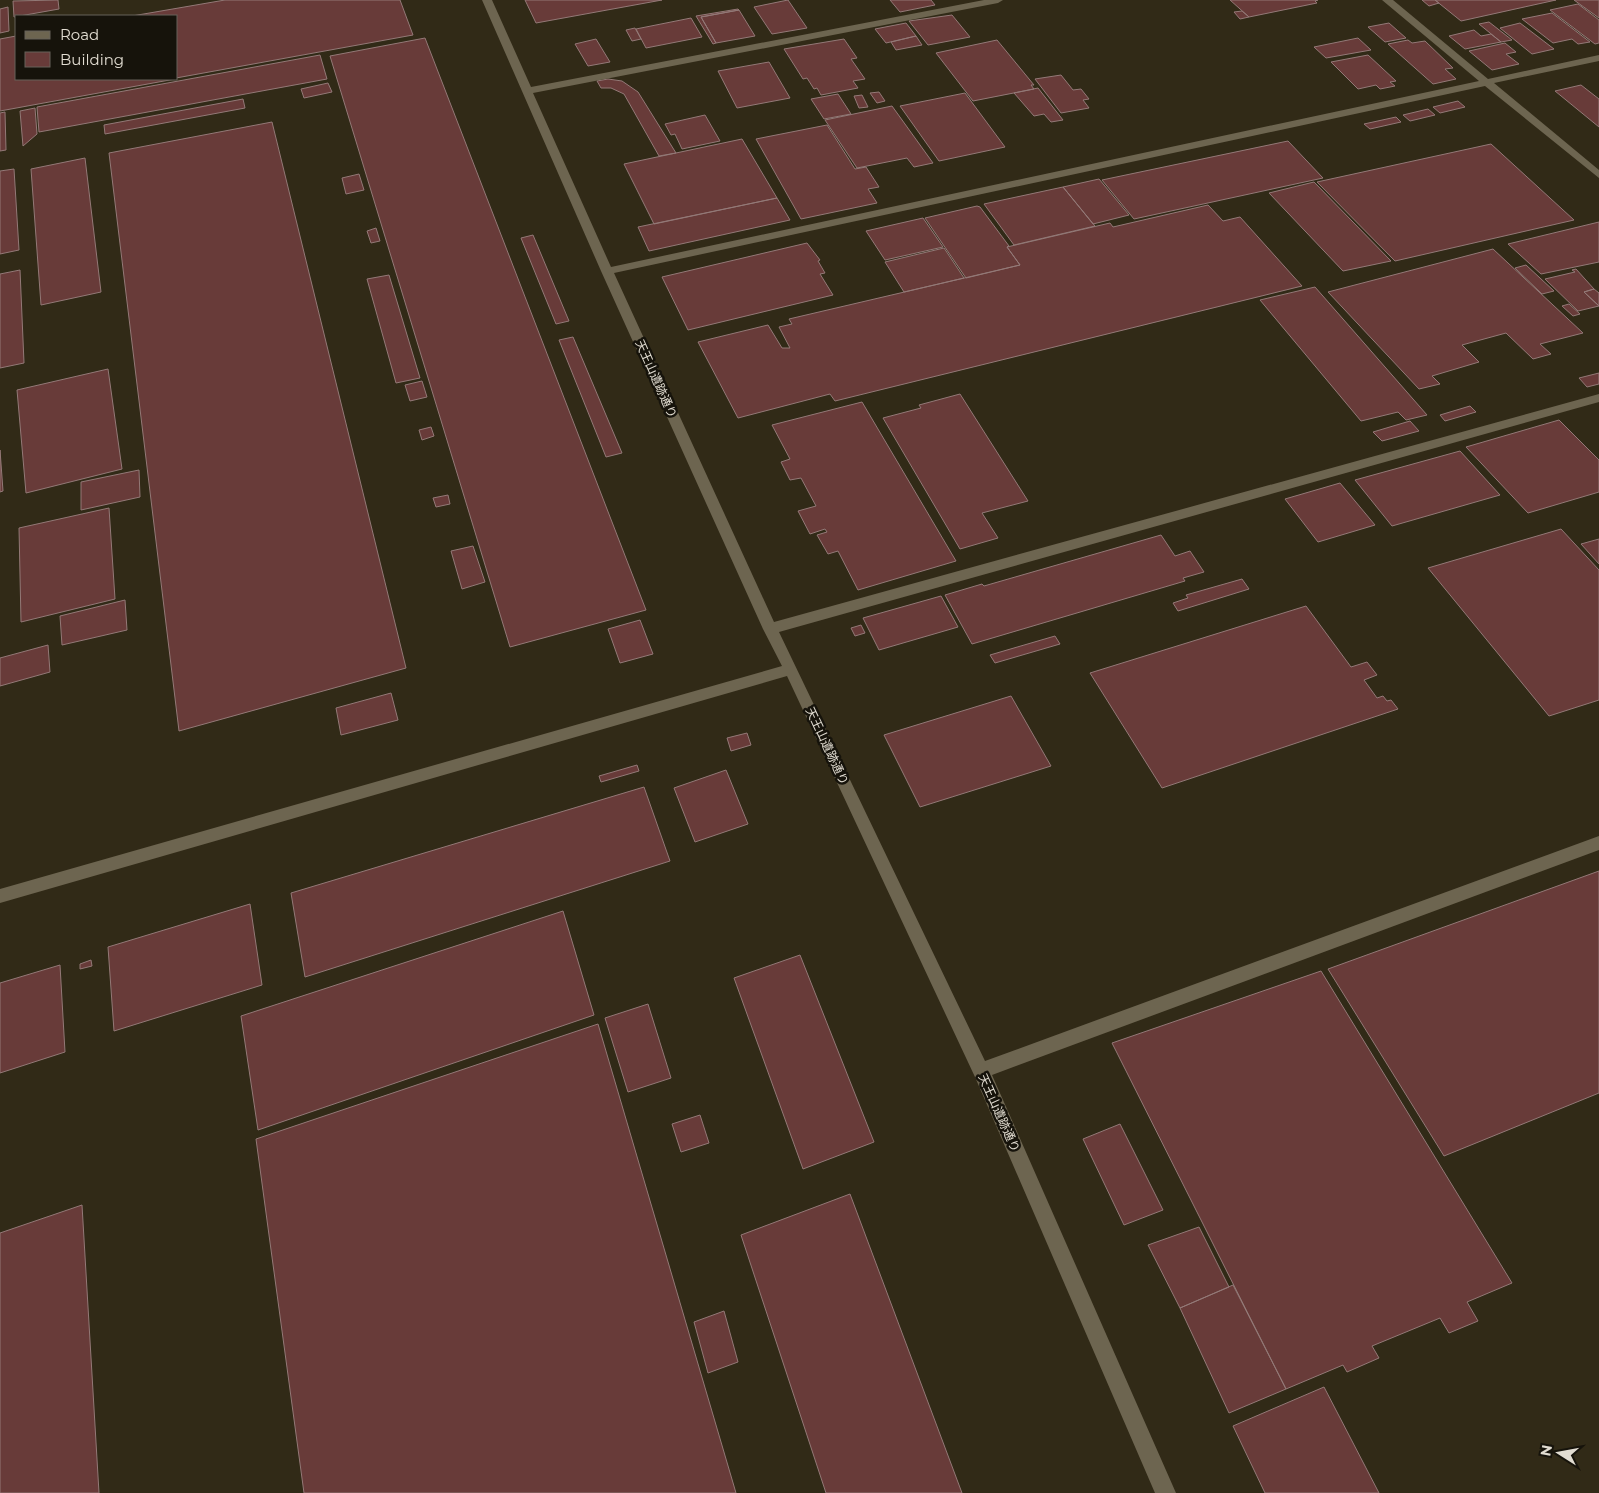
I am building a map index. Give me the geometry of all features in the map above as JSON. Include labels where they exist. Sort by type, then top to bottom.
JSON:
[{"type":"street","name":"天王山遺跡通り","points":[[487,0],[607,271],[770,629],[791,669],[981,1071],[1166,1493]]},
{"type":"street","points":[[528,91],[998,0]]},
{"type":"street","points":[[1386,0],[1599,175]]},
{"type":"street","points":[[607,271],[1599,58]]},
{"type":"street","points":[[770,629],[1599,398]]},
{"type":"street","points":[[0,896],[791,669]]},
{"type":"street","points":[[981,1071],[1599,843]]},
{"type":"building","points":[[58,0],[59,9],[15,15],[14,17],[13,1]]},
{"type":"building","points":[[225,0],[400,0],[413,35],[178,78],[178,15],[138,15]]},
{"type":"building","points":[[525,0],[662,0],[536,23]]},
{"type":"building","points":[[788,0],[807,28],[772,34],[754,7]]},
{"type":"building","points":[[890,0],[931,0],[935,5],[900,12]]},
{"type":"building","points":[[1230,0],[1318,0],[1315,1],[1317,3],[1249,17]]},
{"type":"building","points":[[1422,0],[1435,0],[1439,3],[1429,6]]},
{"type":"building","points":[[1435,0],[1556,0],[1461,21]]},
{"type":"building","points":[[1574,0],[1599,0],[1599,18]]},
{"type":"building","points":[[1578,4],[1599,20],[1599,43],[1595,44],[1550,10]]},
{"type":"building","points":[[8,7],[9,31],[0,33],[0,9]]},
{"type":"building","points":[[738,9],[701,17],[716,43],[713,44],[696,16]]},
{"type":"building","points":[[739,10],[755,36],[716,43],[701,17]]},
{"type":"building","points":[[1242,11],[1249,17],[1240,19],[1234,12]]},
{"type":"building","points":[[1552,13],[1590,42],[1578,44],[1572,39],[1553,43],[1522,19]]},
{"type":"building","points":[[952,15],[970,37],[928,45],[909,21]]},
{"type":"building","points":[[691,18],[702,37],[646,48],[636,29]]},
{"type":"building","points":[[1489,22],[1512,40],[1501,42],[1479,24]]},
{"type":"building","points":[[906,23],[916,36],[886,43],[875,29]]},
{"type":"building","points":[[1389,23],[1406,38],[1385,42],[1368,27]]},
{"type":"building","points":[[1520,23],[1554,49],[1532,54],[1500,28]]},
{"type":"building","points":[[635,28],[641,39],[632,41],[626,30]]},
{"type":"building","points":[[1474,30],[1481,36],[1491,34],[1501,42],[1465,49],[1449,36]]},
{"type":"building","points":[[15,36],[15,80],[170,80],[0,111],[0,39]]},
{"type":"building","points":[[916,36],[922,45],[896,50],[891,42]]},
{"type":"building","points":[[425,38],[646,610],[510,647],[330,56]]},
{"type":"building","points":[[1358,38],[1371,50],[1326,58],[1314,47]]},
{"type":"building","points":[[596,39],[610,62],[588,66],[575,44]]},
{"type":"building","points":[[844,39],[857,58],[851,59],[865,79],[853,81],[858,88],[821,95],[817,88],[814,89],[807,78],[803,79],[784,49]]},
{"type":"building","points":[[997,40],[1034,85],[1031,85],[1034,89],[973,101],[936,53]]},
{"type":"building","points":[[1408,40],[1412,43],[1425,41],[1453,68],[1445,69],[1456,79],[1433,84],[1388,44]]},
{"type":"building","points":[[1505,43],[1516,52],[1506,54],[1519,64],[1492,70],[1469,51]]},
{"type":"building","points":[[320,55],[327,79],[39,132],[37,107]]},
{"type":"building","points":[[1368,55],[1396,81],[1390,82],[1395,86],[1380,89],[1376,85],[1358,89],[1331,62]]},
{"type":"building","points":[[769,62],[790,98],[737,108],[718,71]]},
{"type":"building","points":[[1061,75],[1073,90],[1081,89],[1089,99],[1083,100],[1089,108],[1061,113],[1035,79]]},
{"type":"building","points":[[608,79],[622,81],[638,92],[676,153],[659,156],[624,94],[611,88],[601,88],[597,81]]},
{"type":"building","points":[[328,83],[332,92],[304,98],[301,89]]},
{"type":"building","points":[[1581,85],[1599,99],[1599,127],[1555,91]]},
{"type":"building","points":[[1038,88],[1063,120],[1051,122],[1044,114],[1034,116],[1014,93]]},
{"type":"building","points":[[879,92],[885,101],[877,103],[870,93]]},
{"type":"building","points":[[965,93],[1005,147],[939,161],[900,106]]},
{"type":"building","points":[[838,94],[851,114],[824,119],[811,99]]},
{"type":"building","points":[[862,95],[868,107],[859,108],[854,96]]},
{"type":"building","points":[[243,99],[245,108],[105,134],[104,125]]},
{"type":"building","points":[[1458,101],[1465,107],[1440,113],[1433,107]]},
{"type":"building","points":[[892,106],[933,163],[914,167],[907,158],[857,168],[825,120]]},
{"type":"building","points":[[35,108],[37,134],[23,146],[20,111]]},
{"type":"building","points":[[1428,109],[1435,115],[1410,121],[1403,115]]},
{"type":"building","points":[[5,112],[6,150],[0,151],[0,113]]},
{"type":"building","points":[[705,115],[720,141],[682,149],[675,134],[671,135],[665,124]]},
{"type":"building","points":[[1396,117],[1401,122],[1370,129],[1364,124]]},
{"type":"building","points":[[272,122],[406,668],[179,731],[109,153]]},
{"type":"building","points":[[827,125],[855,169],[866,167],[879,187],[868,189],[877,203],[801,219],[756,139]]},
{"type":"building","points":[[742,139],[777,198],[654,224],[624,164]]},
{"type":"building","points":[[1288,141],[1323,178],[1134,219],[1102,180]]},
{"type":"building","points":[[1491,144],[1574,220],[1395,261],[1317,182]]},
{"type":"building","points":[[85,158],[101,292],[41,305],[31,169]]},
{"type":"building","points":[[14,169],[19,250],[0,254],[0,171]]},
{"type":"building","points":[[359,174],[364,190],[346,194],[342,178]]},
{"type":"building","points":[[1099,179],[1129,215],[1093,224],[1063,187]]},
{"type":"building","points":[[1314,182],[1391,261],[1343,271],[1269,193]]},
{"type":"building","points":[[1063,187],[1095,226],[1014,245],[984,204]]},
{"type":"building","points":[[777,198],[790,220],[649,251],[638,227]]},
{"type":"building","points":[[1208,205],[1223,221],[1240,217],[1302,286],[835,401],[830,394],[738,418],[698,342],[768,325],[782,348],[790,348],[779,327],[792,324],[789,319],[1020,265],[1007,247],[1110,223],[1113,227]]},
{"type":"building","points":[[977,206],[980,207],[1009,246],[1007,247],[1020,265],[966,278],[925,218]]},
{"type":"building","points":[[923,218],[943,247],[885,260],[866,231]]},
{"type":"building","points":[[1599,222],[1599,262],[1541,274],[1508,244]]},
{"type":"building","points":[[376,228],[380,241],[371,243],[367,231]]},
{"type":"building","points":[[533,235],[569,321],[556,324],[521,238]]},
{"type":"building","points":[[807,243],[820,260],[818,261],[825,273],[820,274],[833,295],[688,330],[662,277]]},
{"type":"building","points":[[944,248],[964,278],[904,292],[885,262]]},
{"type":"building","points":[[1493,249],[1583,333],[1540,344],[1551,354],[1533,359],[1506,333],[1462,345],[1479,362],[1432,376],[1440,384],[1419,389],[1328,292]]},
{"type":"building","points":[[1526,265],[1554,291],[1542,294],[1515,268]]},
{"type":"building","points":[[1576,269],[1594,289],[1584,292],[1599,306],[1578,311],[1545,279],[1575,272],[1572,270]]},
{"type":"building","points":[[20,270],[24,363],[0,368],[0,274]]},
{"type":"building","points":[[389,275],[420,378],[396,383],[367,279]]},
{"type":"building","points":[[1315,287],[1427,415],[1406,420],[1398,412],[1361,421],[1260,300]]},
{"type":"building","points":[[1594,289],[1599,293],[1599,306],[1584,292]]},
{"type":"building","points":[[1569,304],[1580,314],[1573,316],[1562,306]]},
{"type":"building","points":[[573,337],[622,453],[606,457],[559,340]]},
{"type":"building","points":[[108,369],[122,469],[26,493],[17,390]]},
{"type":"building","points":[[1599,373],[1599,384],[1587,387],[1579,378]]},
{"type":"building","points":[[422,381],[427,397],[410,401],[405,385]]},
{"type":"building","points":[[960,394],[1028,501],[982,513],[998,538],[960,549],[883,418],[921,408],[919,405]]},
{"type":"building","points":[[862,402],[956,561],[858,590],[838,551],[828,554],[817,535],[827,532],[825,529],[810,534],[798,511],[816,506],[801,478],[790,480],[781,462],[790,459],[772,425]]},
{"type":"building","points":[[1470,406],[1476,412],[1445,421],[1440,415]]},
{"type":"building","points":[[1559,420],[1599,460],[1599,492],[1528,513],[1466,447]]},
{"type":"building","points":[[1410,421],[1419,431],[1382,441],[1373,432]]},
{"type":"building","points":[[431,427],[434,436],[422,440],[419,430]]},
{"type":"building","points":[[0,450],[3,491],[0,492]]},
{"type":"building","points":[[1460,451],[1500,495],[1392,526],[1355,480]]},
{"type":"building","points":[[139,470],[140,497],[81,510],[81,482]]},
{"type":"building","points":[[1340,483],[1375,525],[1318,542],[1285,499]]},
{"type":"building","points":[[448,495],[450,504],[436,507],[433,498]]},
{"type":"building","points":[[109,508],[115,599],[21,622],[19,528]]},
{"type":"building","points":[[1561,529],[1599,570],[1599,700],[1549,716],[1428,568]]},
{"type":"building","points":[[1161,535],[1175,556],[1190,551],[1204,572],[1183,578],[1185,581],[972,644],[945,595],[982,584],[984,586]]},
{"type":"building","points":[[1599,539],[1599,564],[1581,544]]},
{"type":"building","points":[[473,546],[485,582],[462,589],[451,551]]},
{"type":"building","points":[[1242,579],[1249,589],[1178,611],[1173,603],[1188,598],[1186,595]]},
{"type":"building","points":[[941,596],[958,627],[879,650],[863,618]]},
{"type":"building","points":[[125,600],[127,630],[62,645],[60,616]]},
{"type":"building","points":[[1306,606],[1351,667],[1367,662],[1377,675],[1364,680],[1377,698],[1383,696],[1387,701],[1391,700],[1398,709],[1162,788],[1090,673]]},
{"type":"building","points":[[640,620],[653,654],[620,663],[608,629]]},
{"type":"building","points":[[861,625],[865,633],[855,636],[851,628]]},
{"type":"building","points":[[1055,636],[1060,644],[995,663],[990,655]]},
{"type":"building","points":[[48,645],[50,672],[0,686],[0,658]]},
{"type":"building","points":[[391,693],[398,720],[341,735],[336,708]]},
{"type":"building","points":[[1011,696],[1051,766],[920,807],[884,735]]},
{"type":"building","points":[[747,733],[751,745],[731,751],[727,738]]},
{"type":"building","points":[[637,765],[639,771],[601,782],[599,776]]},
{"type":"building","points":[[726,770],[748,824],[695,842],[674,788]]},
{"type":"building","points":[[644,787],[670,861],[305,977],[291,893]]},
{"type":"building","points":[[1599,871],[1599,1093],[1444,1156],[1328,969]]},
{"type":"building","points":[[250,904],[262,985],[114,1031],[108,947]]},
{"type":"building","points":[[563,911],[594,1015],[258,1130],[241,1016]]},
{"type":"building","points":[[800,955],[874,1142],[803,1169],[734,978]]},
{"type":"building","points":[[91,960],[92,966],[80,969],[80,964]]},
{"type":"building","points":[[60,965],[65,1052],[0,1073],[0,983]]},
{"type":"building","points":[[1321,971],[1512,1283],[1467,1302],[1478,1321],[1449,1333],[1440,1318],[1372,1346],[1379,1358],[1347,1372],[1343,1365],[1286,1389],[1112,1043]]},
{"type":"building","points":[[648,1004],[671,1078],[628,1092],[605,1018]]},
{"type":"building","points":[[598,1024],[736,1493],[304,1493],[256,1139]]},
{"type":"building","points":[[700,1115],[709,1143],[681,1152],[672,1124]]},
{"type":"building","points":[[1120,1124],[1163,1210],[1124,1225],[1083,1139]]},
{"type":"building","points":[[850,1194],[962,1493],[826,1493],[741,1235]]},
{"type":"building","points":[[82,1205],[99,1493],[0,1493],[0,1233]]},
{"type":"building","points":[[1199,1227],[1229,1287],[1180,1308],[1148,1245]]},
{"type":"building","points":[[1233,1285],[1286,1389],[1229,1413],[1180,1308]]},
{"type":"building","points":[[724,1311],[738,1362],[708,1373],[694,1322]]},
{"type":"building","points":[[1324,1387],[1379,1493],[1265,1493],[1233,1426]]}]
